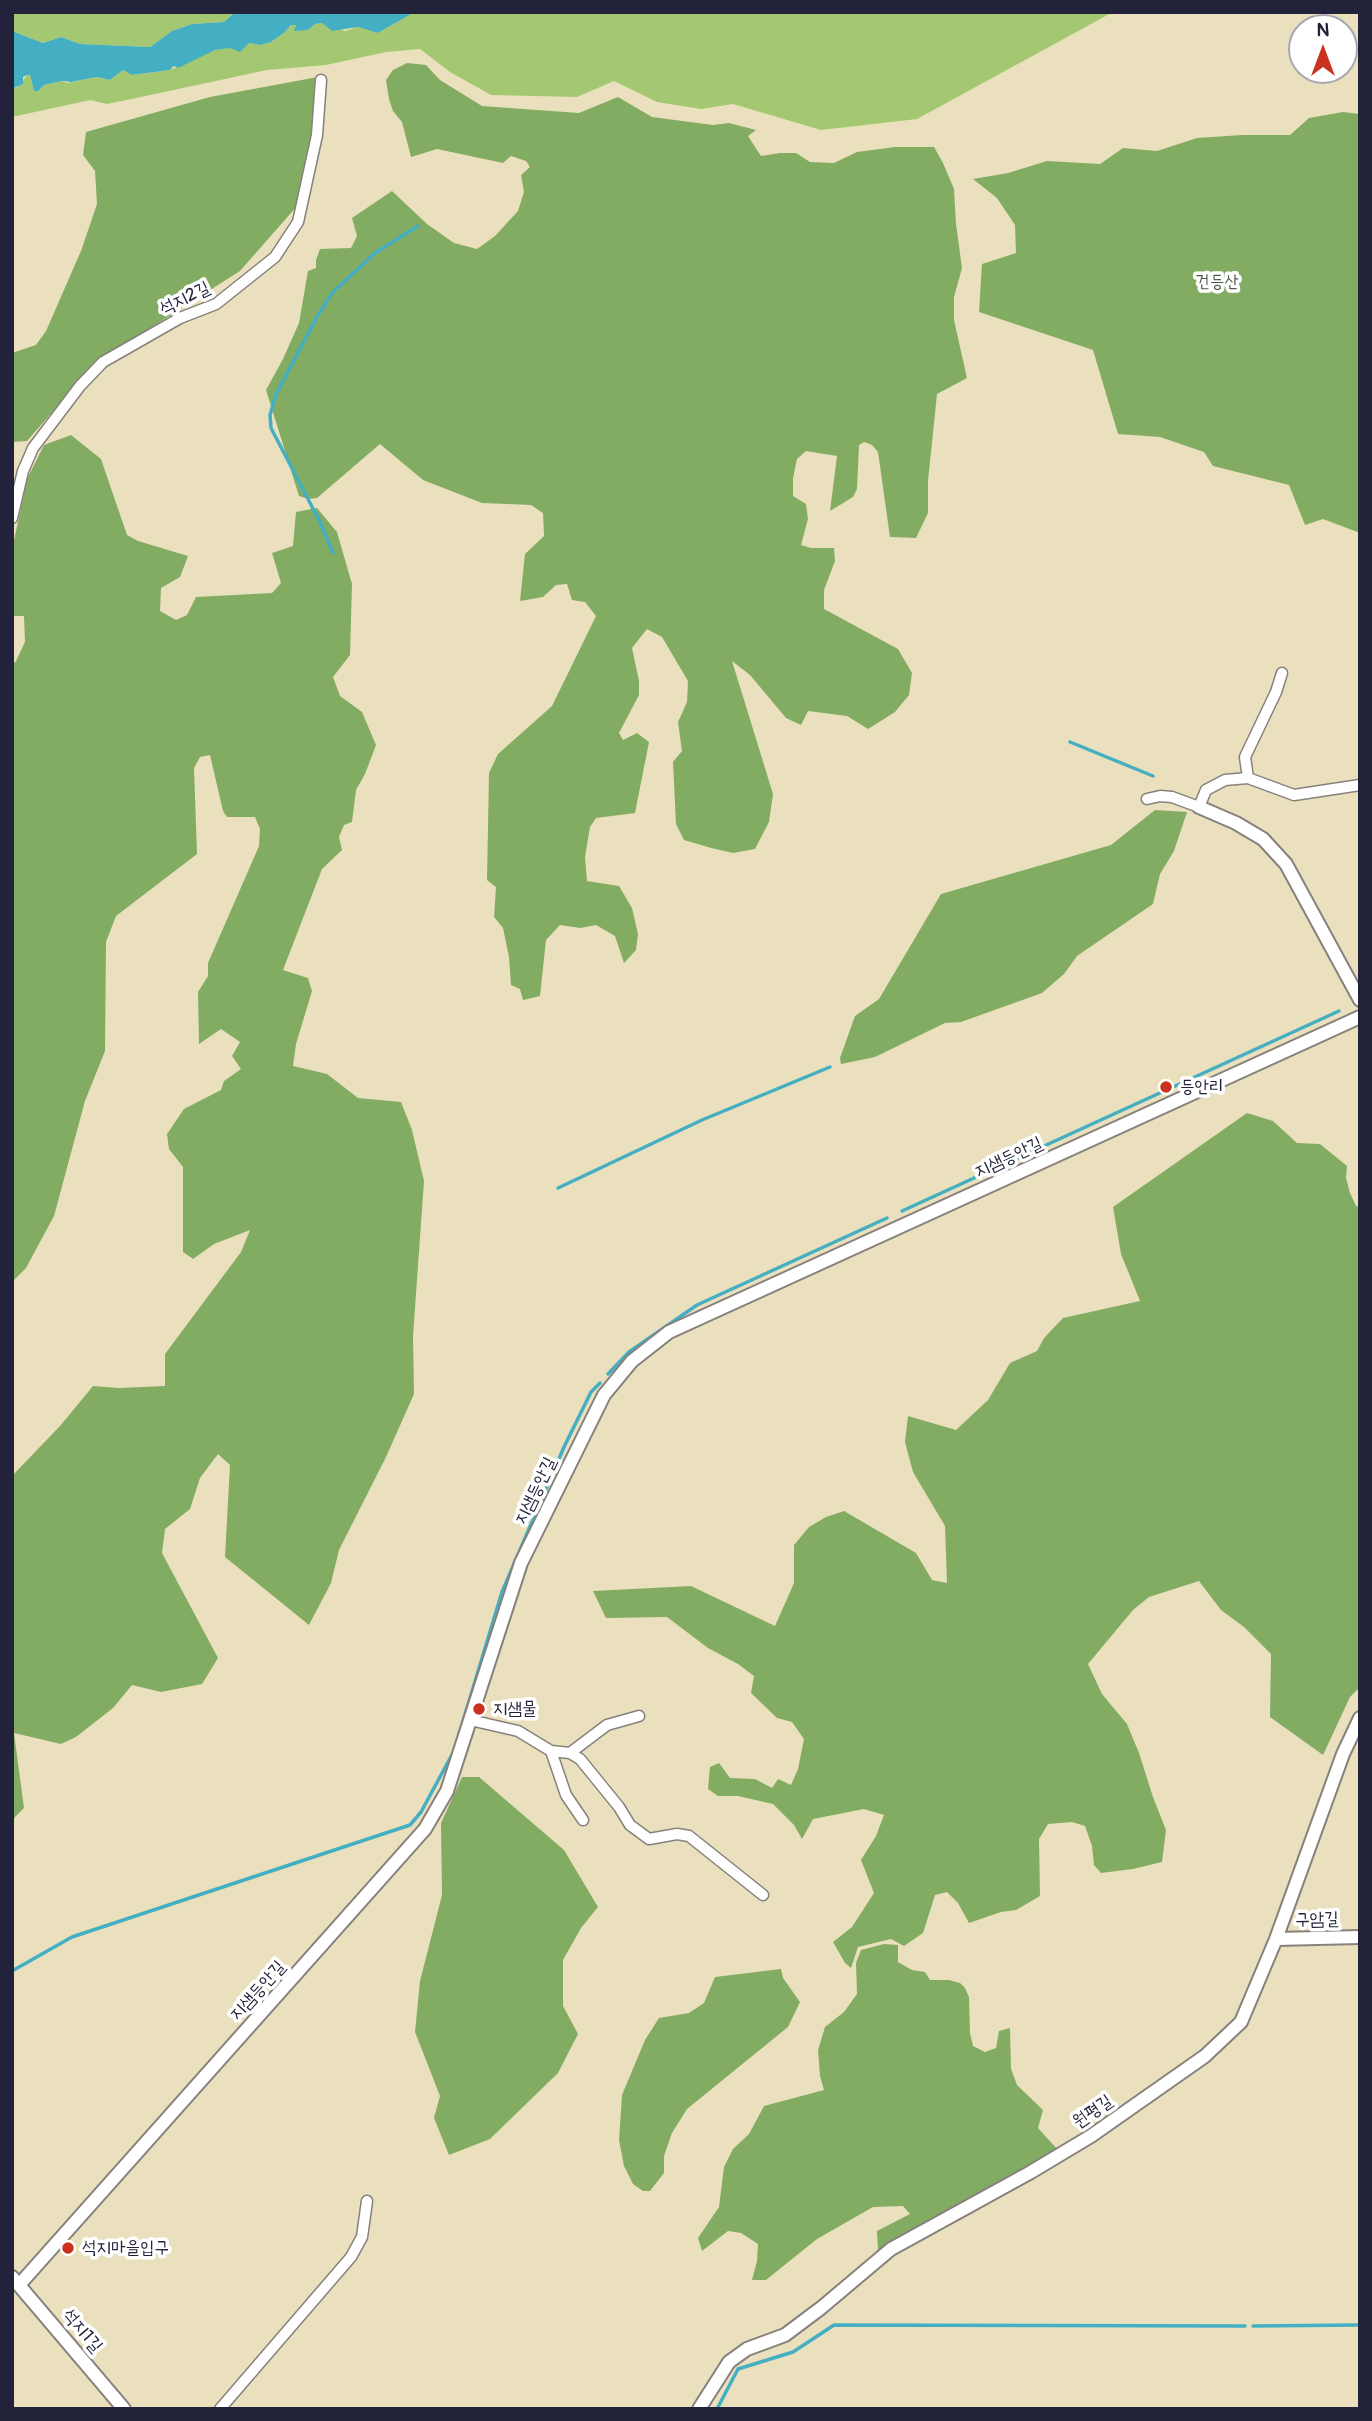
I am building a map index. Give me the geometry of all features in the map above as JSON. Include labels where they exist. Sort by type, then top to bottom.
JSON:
[{"type":"street","name":"석지2길","points":[[12,518],[23,471],[33,447],[80,386],[103,362],[180,318],[216,304],[275,257],[298,222],[317,135],[321,80]]},
{"type":"street","points":[[1248,778],[1245,757],[1276,692],[1282,673]]},
{"type":"street","points":[[1199,807],[1206,790],[1225,780],[1248,778],[1294,795],[1360,785]]},
{"type":"street","points":[[1147,799],[1172,797],[1236,823],[1263,839],[1286,864],[1360,1000]]},
{"type":"street","name":"지샘등안길","points":[[16,2281],[425,1829],[447,1791],[520,1563],[604,1395],[632,1362],[669,1332],[1360,1017]]},
{"type":"street","points":[[570,1753],[607,1725],[639,1716]]},
{"type":"street","name":"원평길","points":[[699,2409],[729,2362],[747,2349],[785,2335],[891,2249],[1091,2136],[1205,2056],[1241,2022],[1276,1939],[1343,1755],[1360,1718]]},
{"type":"street","points":[[470,1720],[518,1731],[551,1751],[570,1753],[580,1759],[619,1807],[630,1825],[649,1839],[677,1834],[689,1836],[763,1895]]},
{"type":"street","points":[[551,1751],[566,1795],[583,1820]]},
{"type":"street","name":"구암길","points":[[1276,1939],[1360,1937]]},
{"type":"street","points":[[220,2409],[351,2257],[362,2237],[367,2201]]},
{"type":"street","name":"석지1길","points":[[16,2281],[124,2409]]},
{"type":"green space","points":[[12,12],[235,12],[224,22],[192,24],[172,31],[150,47],[80,44],[61,37],[43,43],[12,31]]},
{"type":"green space","points":[[1113,12],[917,119],[821,130],[733,104],[701,109],[657,102],[614,81],[577,97],[491,95],[450,72],[420,49],[386,52],[326,65],[267,70],[107,104],[90,100],[12,117],[12,89],[18,87],[27,75],[30,75],[34,91],[44,85],[62,81],[67,83],[97,77],[110,80],[123,70],[133,75],[170,70],[215,50],[249,43],[261,45],[271,42],[291,25],[296,24],[295,30],[308,30],[315,24],[322,23],[345,31],[358,27],[378,33],[413,13]]},
{"type":"green space","points":[[407,63],[426,65],[440,80],[482,106],[579,113],[618,97],[652,117],[713,125],[729,123],[756,130],[748,136],[761,156],[796,153],[810,162],[834,163],[857,152],[895,147],[934,147],[954,189],[962,268],[954,297],[954,320],[967,378],[937,394],[928,481],[928,513],[916,538],[890,537],[878,452],[872,445],[864,442],[859,445],[857,489],[853,497],[830,511],[837,456],[806,451],[797,459],[793,478],[793,496],[806,504],[808,519],[801,545],[834,548],[835,561],[824,590],[824,609],[898,649],[912,673],[909,695],[895,712],[868,729],[847,716],[808,711],[801,725],[786,718],[750,675],[732,661],[773,794],[769,822],[755,849],[733,853],[711,848],[684,840],[676,824],[673,762],[682,751],[678,722],[687,702],[688,681],[662,637],[647,629],[632,648],[639,695],[619,733],[623,740],[637,733],[649,742],[635,813],[596,818],[590,827],[585,857],[587,881],[619,886],[632,908],[638,934],[636,950],[624,963],[615,936],[596,925],[580,928],[560,925],[546,940],[540,996],[523,1000],[520,989],[511,985],[503,928],[494,917],[496,887],[487,880],[489,773],[498,754],[552,706],[596,616],[585,602],[572,600],[567,584],[556,585],[543,597],[520,601],[525,554],[544,536],[543,513],[531,505],[482,503],[423,480],[380,444],[317,498],[299,496],[266,390],[299,323],[308,271],[316,268],[320,249],[351,248],[357,236],[352,218],[392,191],[427,224],[454,243],[477,249],[495,236],[518,211],[524,192],[521,175],[530,167],[526,161],[511,156],[503,163],[437,149],[411,157],[402,122],[393,111],[389,99],[386,80],[393,70]]},
{"type":"green space","points":[[318,77],[316,124],[298,205],[240,271],[95,363],[27,441],[12,442],[12,353],[36,345],[46,331],[81,251],[97,204],[95,171],[83,155],[86,132],[210,97]]},
{"type":"green space","name":"건등산","points":[[1343,112],[1360,114],[1360,533],[1323,519],[1305,525],[1289,485],[1213,466],[1204,452],[1160,437],[1118,434],[1093,350],[979,312],[982,264],[1016,253],[1015,225],[997,198],[973,179],[1008,173],[1047,161],[1100,164],[1123,148],[1157,151],[1197,138],[1290,135],[1309,118]]},
{"type":"green space","points":[[71,435],[101,459],[127,535],[188,556],[180,577],[161,588],[160,611],[176,620],[187,615],[196,597],[272,593],[281,583],[272,553],[293,546],[296,512],[317,508],[337,532],[352,584],[350,655],[333,677],[340,696],[362,712],[376,745],[356,790],[352,822],[344,825],[339,837],[342,850],[322,869],[283,970],[308,978],[312,991],[296,1044],[293,1066],[327,1074],[358,1098],[401,1102],[412,1130],[424,1181],[413,1336],[414,1394],[339,1550],[331,1583],[309,1625],[225,1557],[230,1465],[218,1454],[200,1478],[190,1509],[165,1529],[162,1553],[218,1658],[202,1684],[161,1692],[132,1685],[113,1708],[76,1737],[61,1744],[14,1733],[24,1808],[15,1817],[12,1825],[12,1476],[60,1426],[93,1386],[165,1386],[165,1354],[241,1252],[250,1230],[214,1244],[193,1259],[183,1252],[183,1167],[169,1149],[167,1134],[184,1109],[221,1090],[224,1081],[241,1069],[232,1056],[240,1042],[221,1029],[199,1044],[198,992],[208,976],[208,963],[259,846],[260,829],[255,817],[227,817],[223,811],[210,755],[200,757],[194,768],[197,854],[116,916],[106,942],[105,1051],[85,1101],[54,1216],[26,1268],[12,1282],[12,665],[25,642],[24,616],[12,616],[12,550],[27,479],[44,445]]},
{"type":"green space","points":[[1155,810],[1187,812],[1174,851],[1160,874],[1153,904],[1077,956],[1064,974],[1042,993],[961,1022],[945,1023],[875,1057],[841,1064],[840,1058],[855,1016],[879,999],[941,894],[1111,845]]},
{"type":"green space","points":[[1247,1113],[1273,1121],[1297,1143],[1320,1144],[1347,1166],[1346,1178],[1350,1193],[1356,1206],[1360,1207],[1360,1687],[1350,1697],[1323,1755],[1270,1717],[1271,1654],[1244,1627],[1221,1610],[1199,1581],[1149,1597],[1133,1610],[1088,1664],[1102,1694],[1127,1724],[1139,1753],[1166,1830],[1162,1862],[1101,1873],[1094,1865],[1092,1846],[1085,1826],[1072,1822],[1048,1824],[1039,1839],[1040,1896],[1016,1910],[969,1923],[958,1903],[947,1892],[935,1895],[923,1933],[904,1946],[891,1939],[858,1947],[851,1968],[833,1942],[852,1927],[874,1893],[861,1860],[876,1836],[884,1815],[864,1809],[813,1819],[802,1839],[794,1825],[773,1804],[738,1796],[718,1796],[708,1789],[710,1767],[719,1763],[730,1778],[755,1779],[772,1788],[778,1779],[791,1785],[798,1769],[804,1739],[792,1722],[777,1718],[751,1693],[754,1676],[738,1664],[708,1648],[667,1617],[606,1618],[593,1591],[691,1586],[775,1626],[794,1583],[794,1545],[809,1527],[844,1511],[916,1553],[932,1580],[947,1583],[945,1526],[913,1472],[905,1442],[908,1416],[956,1430],[988,1400],[1010,1363],[1037,1351],[1044,1338],[1063,1318],[1140,1301],[1121,1254],[1113,1207]]},
{"type":"green space","points":[[462,1777],[479,1777],[564,1850],[598,1907],[581,1928],[563,1960],[563,2006],[578,2034],[558,2073],[490,2139],[449,2155],[434,2118],[440,2096],[415,2032],[420,1981],[442,1895],[441,1823]]},
{"type":"green space","points":[[884,1944],[898,1945],[898,1962],[912,1970],[925,1972],[930,1980],[949,1980],[960,1983],[965,1988],[969,1997],[973,2046],[985,2052],[996,2048],[999,2031],[1010,2028],[1011,2069],[1017,2085],[1043,2110],[1038,2128],[1058,2150],[878,2250],[877,2231],[910,2214],[903,2206],[873,2207],[817,2239],[766,2280],[752,2280],[758,2244],[741,2233],[728,2231],[702,2251],[698,2238],[719,2207],[724,2167],[733,2149],[749,2134],[764,2106],[824,2090],[818,2050],[825,2027],[844,2012],[857,1994],[856,1963],[861,1950]]},
{"type":"green space","points":[[781,1969],[783,1978],[800,2002],[788,2027],[687,2109],[672,2133],[664,2156],[664,2173],[650,2191],[643,2191],[633,2184],[624,2166],[619,2140],[622,2095],[645,2040],[659,2018],[689,2013],[704,2003],[715,1977]]},
{"type":"water","points":[[235,12],[420,12],[413,13],[378,33],[358,27],[332,31],[322,23],[315,24],[308,30],[294,31],[296,25],[291,25],[271,42],[261,45],[249,43],[240,52],[230,48],[215,50],[170,70],[132,75],[123,70],[110,80],[97,77],[62,81],[44,85],[38,91],[34,91],[30,75],[27,75],[23,77],[23,84],[12,89],[12,31],[43,43],[61,37],[80,44],[150,47],[172,31],[192,24],[224,22]]},
{"type":"waterway","points":[[333,553],[320,522],[271,428],[270,415],[276,394],[333,292],[375,253],[418,226]]},
{"type":"waterway","points":[[1070,742],[1153,776]]},
{"type":"waterway","points":[[902,1211],[1339,1011]]},
{"type":"waterway","points":[[558,1188],[702,1120],[830,1067]]},
{"type":"waterway","points":[[608,1374],[629,1352],[697,1305],[887,1218]]},
{"type":"waterway","points":[[12,1971],[72,1937],[410,1825],[421,1812],[454,1751],[502,1592],[564,1447],[591,1392],[600,1383]]},
{"type":"waterway","points":[[717,2409],[738,2369],[793,2352],[834,2325],[1245,2326]]},
{"type":"waterway","points":[[1253,2326],[1360,2325]]},
{"type":"place","name":"등안리","points":[[1166,1087]]},
{"type":"place","name":"지샘물","points":[[479,1709]]},
{"type":"place","name":"석지마을입구","points":[[68,2248]]}]
